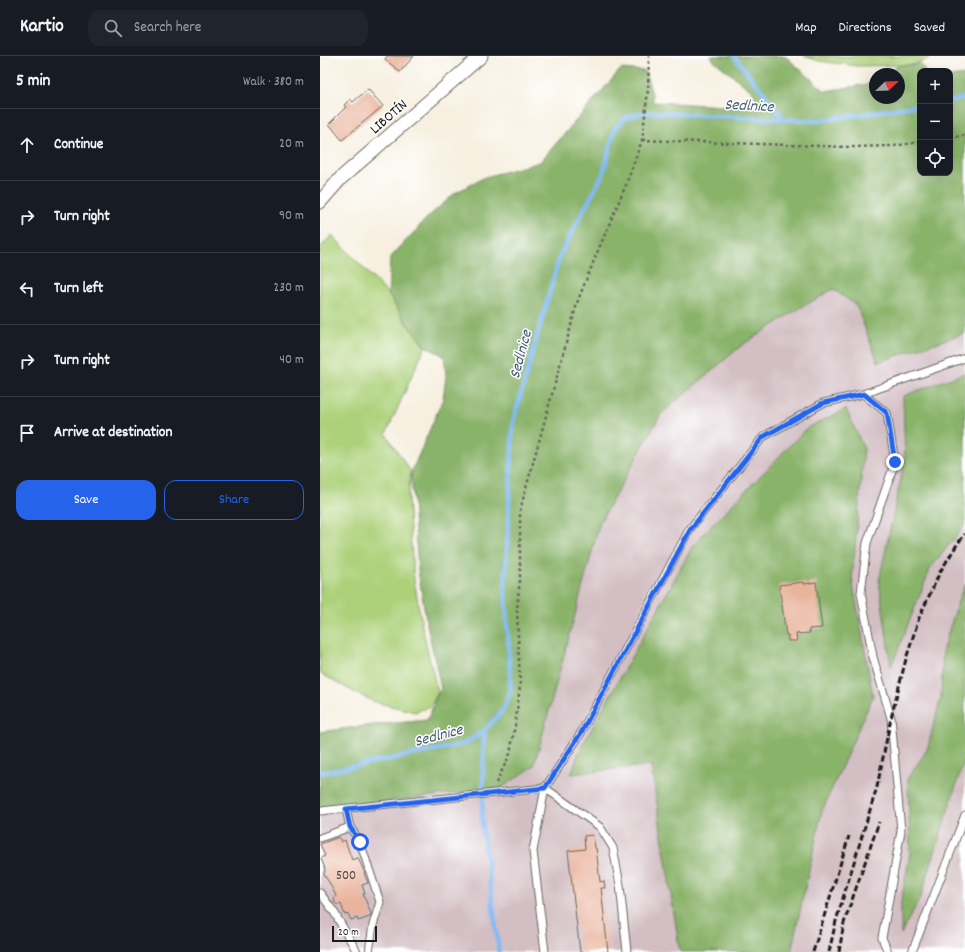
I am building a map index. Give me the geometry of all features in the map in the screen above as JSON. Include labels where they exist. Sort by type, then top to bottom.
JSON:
[{"type":"street","name":"LIBOTÍN","points":[[320,202],[341,178],[481,56]]},
{"type":"lane","points":[[546,952],[533,851],[545,788],[581,733],[690,530],[763,437],[823,403],[864,394],[965,358]]},
{"type":"lane","points":[[864,394],[887,413],[895,462],[868,543],[860,593],[873,658],[891,718],[901,832],[882,938],[888,952]]},
{"type":"lane","points":[[320,811],[545,788],[600,827],[613,848],[620,885],[627,952]]},
{"type":"lane","points":[[346,809],[350,827],[360,842],[380,902],[373,925],[369,952]]},
{"type":"lane","points":[[912,952],[965,815]]},
{"type":"lane","points":[[320,838],[350,827]]},
{"type":"lane","points":[[320,893],[334,912],[357,952]]},
{"type":"path","points":[[494,786],[510,754],[520,686],[517,609],[520,579],[520,510],[578,300],[626,185],[642,140],[648,90],[649,56]]},
{"type":"path","points":[[953,138],[965,136]]},
{"type":"path","points":[[642,140],[850,147],[893,146],[917,142]]},
{"type":"shaded area","points":[[712,260],[965,298],[965,952],[320,952],[320,809],[534,662]]},
{"type":"green space","points":[[710,56],[785,56],[825,91],[869,84],[869,104],[905,104],[905,68],[895,68],[900,65],[913,65],[919,63],[923,68],[917,68],[917,176],[953,176],[953,77],[965,75],[965,333],[878,362],[856,305],[833,289],[742,345],[661,414],[600,522],[534,766],[501,788],[320,809],[320,732],[427,720],[441,689],[426,620],[418,570],[411,473],[443,399],[446,376],[444,356],[425,346],[410,328],[388,294],[390,258],[428,217],[455,193],[485,177],[540,162],[621,69],[645,71],[653,102],[760,108],[753,92]]},
{"type":"green space","points":[[804,56],[935,56],[913,65],[857,66],[819,61]]},
{"type":"green space","points":[[332,235],[388,294],[410,328],[425,347],[386,434],[411,472],[408,497],[414,579],[421,620],[438,692],[431,706],[415,712],[375,702],[320,673],[320,248]]},
{"type":"green space","points":[[965,373],[965,525],[930,569],[891,667],[879,581],[905,459],[903,396]]},
{"type":"green space","points":[[846,409],[864,449],[852,579],[873,696],[822,811],[791,952],[680,952],[651,765],[571,774],[580,750],[694,544],[807,428]]},
{"type":"green space","points":[[965,584],[965,757],[921,896],[901,934],[901,902],[910,854],[908,778],[927,750],[941,698],[943,649]]},
{"type":"building","points":[[387,56],[414,56],[400,72],[385,59]]},
{"type":"building","points":[[368,89],[383,106],[342,140],[329,124],[346,107],[344,105],[350,99],[353,102]]},
{"type":"building","points":[[804,582],[804,584],[816,582],[822,628],[809,629],[810,633],[796,634],[797,641],[788,641],[779,585]]},
{"type":"building","points":[[593,835],[600,882],[604,881],[605,888],[601,888],[608,952],[580,952],[568,851],[585,849],[584,836]]},
{"type":"building","points":[[339,837],[341,842],[345,840],[352,860],[358,858],[368,883],[362,885],[365,894],[363,894],[372,916],[358,921],[357,918],[351,920],[348,914],[345,915],[341,904],[338,905],[335,903],[334,899],[336,896],[324,874],[325,869],[321,858],[325,856],[320,844]]},
{"type":"waterway","points":[[734,56],[785,120]]},
{"type":"waterway","name":"Sedlnice","points":[[953,100],[965,98]]},
{"type":"waterway","name":"Sedlnice","points":[[320,773],[464,744],[484,731],[503,710],[511,690],[505,587],[513,422],[560,255],[603,174],[615,128],[627,117],[646,112],[818,121],[917,105]]},
{"type":"waterway","points":[[484,731],[482,824],[499,952]]},
{"type":"railway","points":[[829,952],[836,921],[877,787],[891,718],[906,659],[919,618],[940,572],[965,534]]},
{"type":"railway","points":[[839,952],[844,923],[879,822]]},
{"type":"railway","points":[[813,952],[849,836]]},
{"type":"route","points":[[360,842],[350,827],[346,809],[545,788],[581,733],[690,530],[763,437],[823,403],[864,394],[887,413],[895,462]]}]
